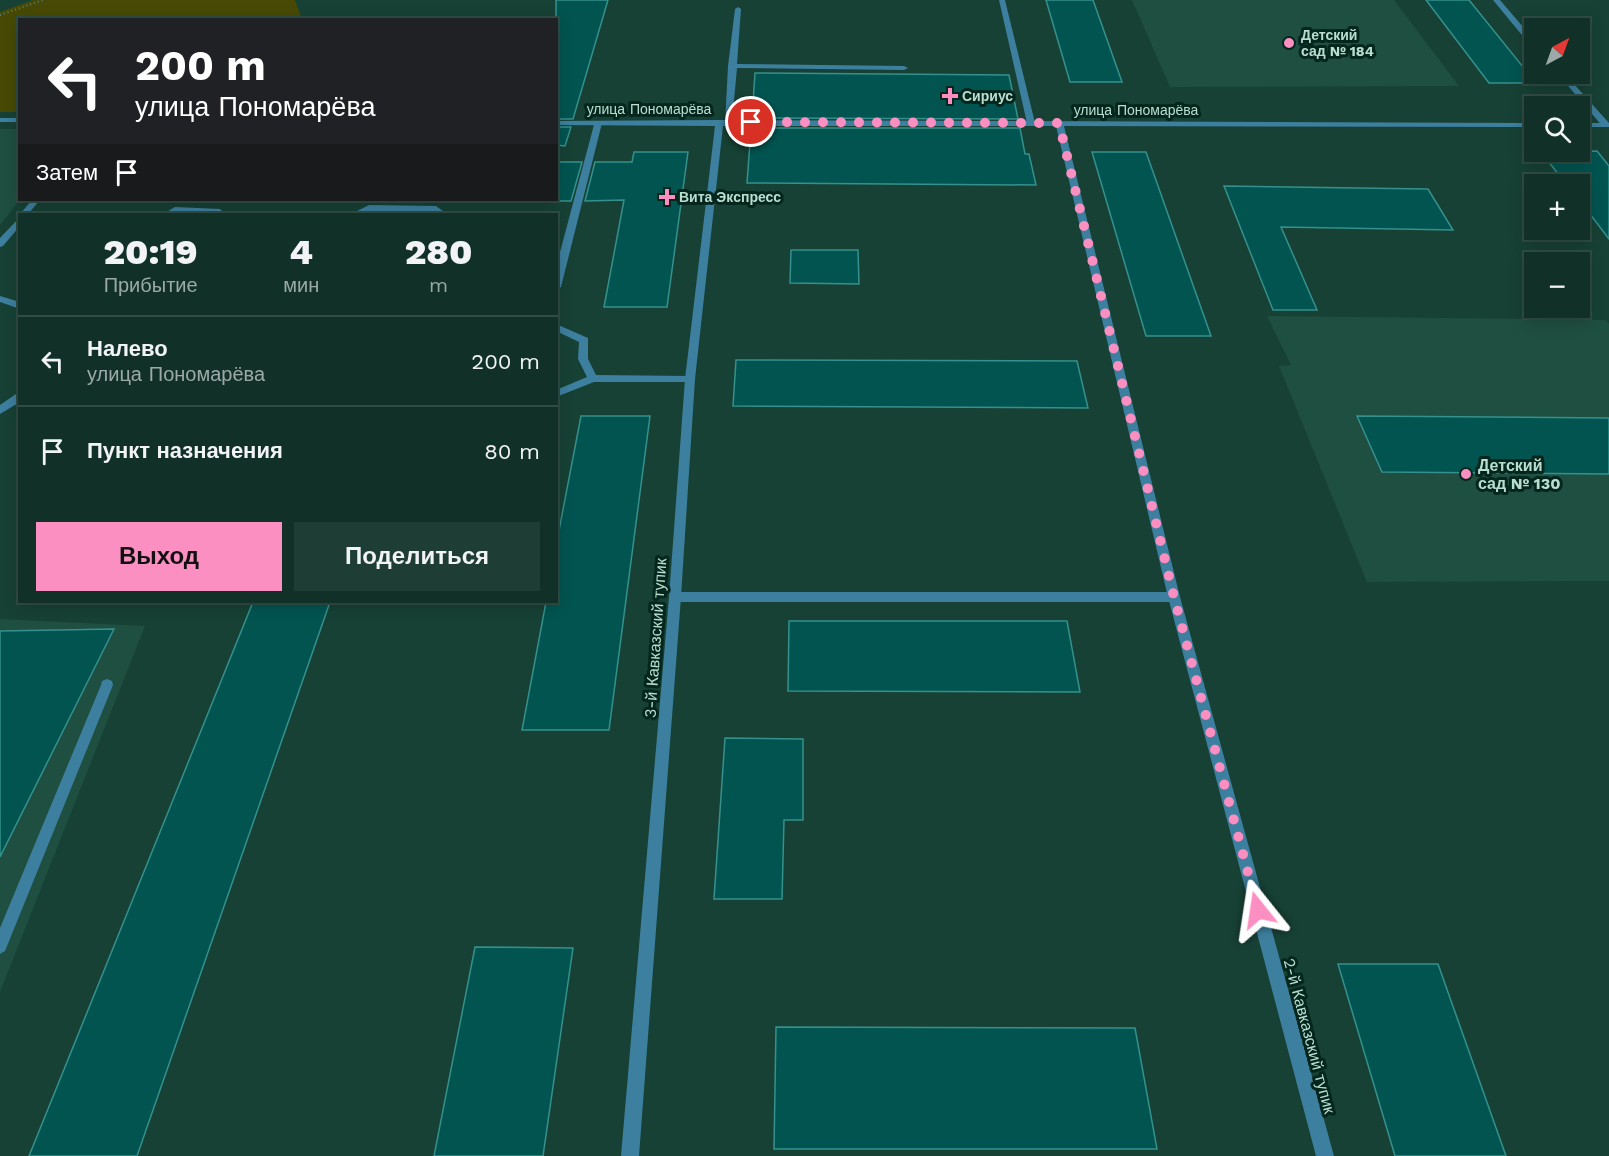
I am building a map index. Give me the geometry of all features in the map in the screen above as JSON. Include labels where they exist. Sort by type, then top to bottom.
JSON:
[{"type":"street","points":[[1002,0],[1031,123]]},
{"type":"street","points":[[1496,0],[1524,32]]},
{"type":"street","name":"3-й Кавказский тупик","points":[[630,1156],[675,597],[690,379],[738,9]]},
{"type":"street","points":[[732,66],[904,68]]},
{"type":"street","points":[[1570,84],[1608,126]]},
{"type":"street","points":[[0,120],[18,120]]},
{"type":"street","name":"улица Пономарёва","points":[[558,123],[1524,125]]},
{"type":"street","points":[[558,279],[598,123]]},
{"type":"street","name":"2-й Кавказский тупик","points":[[1059,123],[1174,597],[1325,1156]]},
{"type":"street","points":[[1590,125],[1608,126]]},
{"type":"street","points":[[25,213],[35,201]]},
{"type":"street","points":[[358,213],[369,208],[436,209],[442,213]]},
{"type":"street","points":[[169,213],[175,210],[220,213]]},
{"type":"street","points":[[0,244],[18,222]]},
{"type":"street","points":[[0,299],[18,305]]},
{"type":"street","points":[[558,328],[584,340],[583,359],[593,378]]},
{"type":"street","points":[[558,393],[593,378],[690,379]]},
{"type":"street","points":[[0,410],[18,398]]},
{"type":"street","points":[[675,597],[1174,597]]},
{"type":"street","points":[[0,946],[107,684]]},
{"type":"path","points":[[0,15],[43,0]]},
{"type":"shaded area","points":[[33,0],[295,0],[302,18],[18,18],[18,112],[0,112],[0,12]]},
{"type":"shaded area","name":"Детский сад № 184","points":[[1132,0],[1394,0],[1459,86],[1170,87]]},
{"type":"shaded area","points":[[0,129],[18,129],[19,201],[0,225]]},
{"type":"shaded area","name":"Детский сад № 130","points":[[1267,316],[1606,320],[1609,324],[1609,581],[1367,582],[1279,366],[1291,365]]},
{"type":"shaded area","points":[[0,619],[145,626],[0,992]]},
{"type":"building","points":[[556,0],[608,0],[573,119],[558,119],[558,18],[556,18]]},
{"type":"building","points":[[1046,0],[1093,0],[1122,82],[1070,82]]},
{"type":"building","points":[[1426,0],[1469,0],[1524,68],[1524,83],[1489,83]]},
{"type":"building","points":[[755,73],[1009,75],[1018,119],[752,118]]},
{"type":"building","points":[[558,127],[571,127],[565,146],[558,145]]},
{"type":"building","points":[[751,128],[1020,128],[1025,154],[1029,154],[1036,185],[747,183]]},
{"type":"building","points":[[1590,151],[1597,151],[1609,166],[1609,239],[1590,214],[1590,174],[1558,174],[1549,162],[1590,162]]},
{"type":"building","points":[[634,152],[688,152],[667,307],[604,307],[624,200],[585,201],[595,162],[632,162]]},
{"type":"building","points":[[1092,152],[1146,152],[1211,336],[1146,336]]},
{"type":"building","points":[[558,162],[582,162],[571,201],[558,201]]},
{"type":"building","points":[[1224,186],[1428,189],[1453,230],[1281,227],[1317,310],[1273,310]]},
{"type":"building","points":[[791,250],[858,250],[859,284],[790,283]]},
{"type":"building","points":[[736,360],[1077,361],[1088,408],[733,406]]},
{"type":"building","points":[[581,416],[650,416],[609,730],[522,730],[546,603],[558,603],[558,536]]},
{"type":"building","points":[[1357,416],[1609,418],[1609,474],[1382,472]]},
{"type":"building","points":[[253,603],[330,603],[137,1156],[29,1156]]},
{"type":"building","points":[[789,621],[1067,621],[1080,692],[788,691]]},
{"type":"building","points":[[114,629],[0,857],[0,631]]},
{"type":"building","points":[[725,738],[803,739],[803,820],[784,820],[782,899],[714,899]]},
{"type":"building","points":[[475,947],[573,948],[543,1156],[434,1156]]},
{"type":"building","points":[[1338,964],[1438,964],[1506,1156],[1395,1156]]},
{"type":"building","points":[[776,1027],[1135,1028],[1157,1149],[774,1149]]},
{"type":"place","name":"Детский сад № 184","points":[[1289,43]]},
{"type":"place","name":"Сириус","points":[[950,96]]},
{"type":"place","name":"Вита Экспресс","points":[[667,197]]},
{"type":"place","name":"Детский сад № 130","points":[[1466,474]]},
{"type":"route","points":[[751,122],[1059,123],[1174,597],[1258,910]]}]
